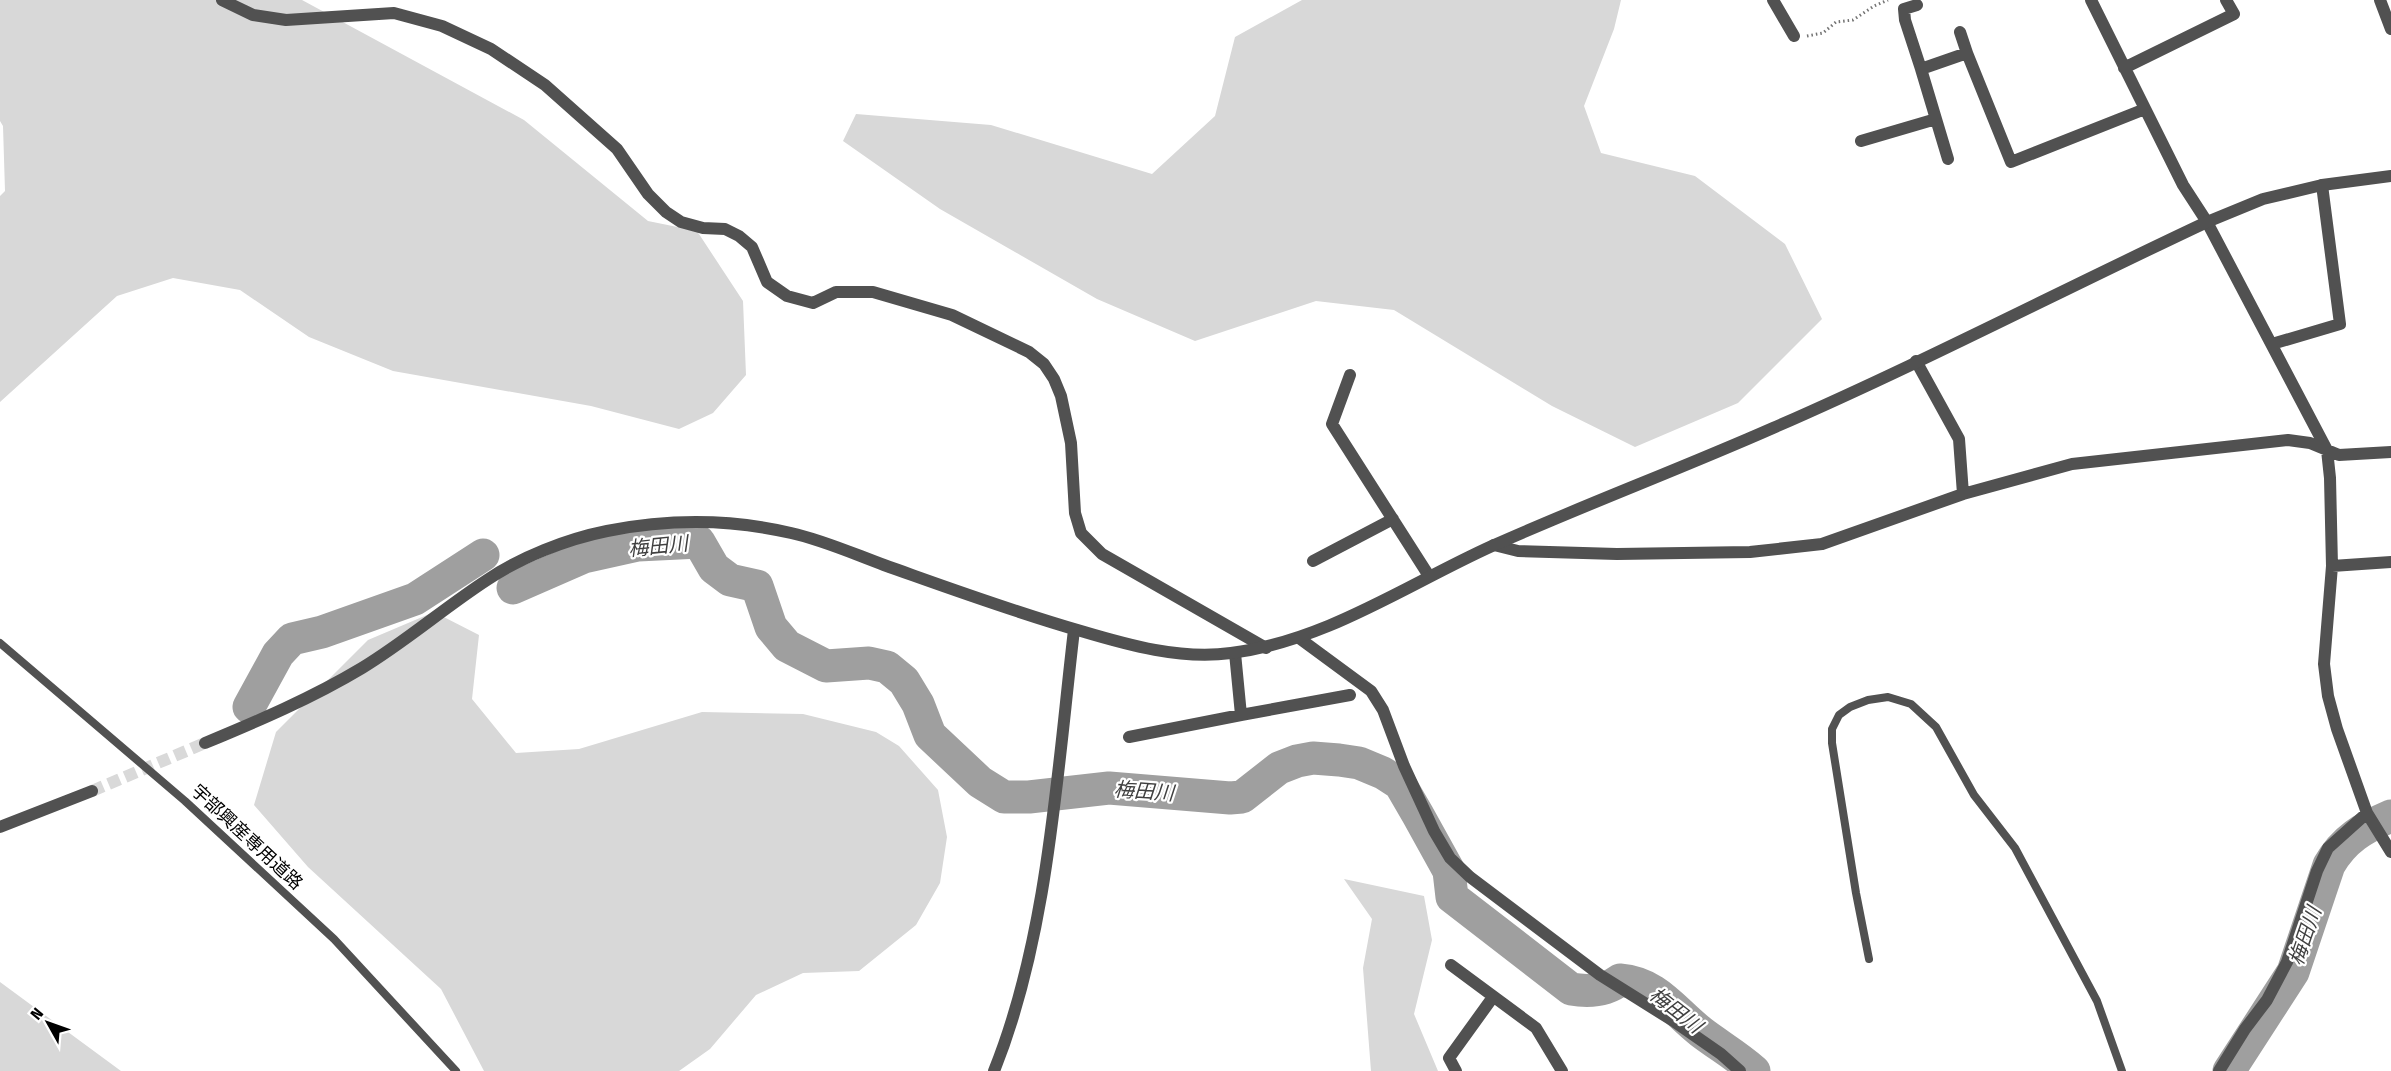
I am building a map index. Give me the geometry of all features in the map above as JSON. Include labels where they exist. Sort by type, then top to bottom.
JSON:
[{"type":"street","points":[[222,0],[253,15],[286,20],[393,13],[442,26],[491,49],[545,85],[617,149],[648,195],[666,212],[681,222],[703,228],[725,229],[739,236],[752,247],[767,282],[786,296],[813,303],[836,292],[873,292],[952,315],[1029,352],[1044,364],[1061,396],[1071,444],[1075,513],[1081,533],[1102,554],[1266,648]]},
{"type":"street","points":[[1773,0],[1794,36]]},
{"type":"street","points":[[2091,0],[2183,185],[2207,222],[2326,450],[2330,477],[2332,566],[2324,664],[2328,696],[2337,729],[2371,820],[2391,852]]},
{"type":"street","points":[[2124,68],[2234,14],[2226,0]]},
{"type":"street","points":[[2380,0],[2391,29]]},
{"type":"street","points":[[1917,5],[1904,9],[1905,20],[1948,159]]},
{"type":"street","points":[[1960,33],[2011,162],[2145,109]]},
{"type":"street","points":[[1922,69],[1967,54]]},
{"type":"street","points":[[1861,141],[1936,118]]},
{"type":"street","points":[[205,743],[282,711],[367,665],[493,576],[566,543],[601,532],[669,523],[704,522],[798,535],[1024,614],[1119,642],[1189,654],[1266,648],[1334,625],[1494,545],[1776,427],[2207,222],[2263,199],[2322,185],[2391,176]]},
{"type":"street","points":[[2272,344],[2340,324],[2322,185]]},
{"type":"street","points":[[1916,361],[1959,439],[1963,494]]},
{"type":"street","points":[[1350,375],[1332,424],[1429,576]]},
{"type":"street","points":[[1494,545],[1518,551],[1565,553],[1750,552],[1822,544],[1963,494],[2072,464],[2288,440],[2310,443],[2339,455],[2391,452]]},
{"type":"street","points":[[1313,561],[1393,519]]},
{"type":"street","points":[[2332,566],[2391,562]]},
{"type":"street","points":[[994,1071],[1014,1016],[1028,963],[1042,889],[1074,630]]},
{"type":"street","points":[[1299,638],[1371,691],[1383,710],[1404,766],[1434,831],[1450,858],[1470,877],[1556,942],[1721,1054],[1740,1071]]},
{"type":"street","points":[[1234,652],[1241,715]]},
{"type":"street","points":[[1129,737],[1350,695]]},
{"type":"street","points":[[0,827],[92,791]]},
{"type":"street","points":[[2219,1071],[2245,1029],[2267,1000],[2287,962],[2317,871],[2328,848],[2371,820]]},
{"type":"street","points":[[1451,965],[1536,1028],[1562,1071]]},
{"type":"street","points":[[1456,1071],[1449,1058],[1493,997]]},
{"type":"lane","name":"宇部興産専用道路","points":[[0,643],[185,801],[334,939],[456,1071]]},
{"type":"lane","points":[[1869,959],[1856,893],[1832,743],[1832,729],[1839,715],[1850,707],[1868,700],[1888,697],[1911,704],[1936,727],[1974,795],[2015,848],[2097,1001],[2122,1071]]},
{"type":"path","points":[[1794,36],[1823,33],[1836,22],[1853,20],[1888,0]]},
{"type":"shaded area","points":[[0,0],[302,0],[524,120],[648,221],[697,231],[743,301],[746,375],[713,413],[679,429],[591,406],[393,371],[309,337],[240,290],[173,278],[117,296],[0,402],[0,196],[5,191],[3,126],[0,121]]},
{"type":"shaded area","points":[[1302,0],[1621,0],[1614,29],[1584,106],[1601,153],[1695,176],[1785,244],[1822,319],[1738,403],[1635,447],[1552,406],[1394,310],[1316,301],[1195,341],[1097,299],[940,209],[843,141],[856,114],[991,125],[1152,174],[1215,116],[1235,37]]},
{"type":"shaded area","points":[[434,612],[479,635],[472,699],[516,753],[579,749],[702,712],[803,714],[876,732],[899,746],[938,790],[947,837],[940,883],[916,925],[859,971],[803,973],[756,995],[710,1049],[679,1071],[484,1071],[441,989],[308,867],[254,805],[276,732],[368,640]]},
{"type":"shaded area","points":[[1344,879],[1424,896],[1432,940],[1414,1014],[1438,1071],[1371,1071],[1363,968],[1372,919]]},
{"type":"shaded area","points":[[0,982],[121,1071],[0,1071]]},
{"type":"waterway","name":"梅田川","points":[[513,588],[584,557],[638,545],[699,542],[714,568],[730,580],[757,586],[771,627],[787,646],[826,666],[869,663],[887,667],[904,681],[918,704],[930,735],[980,782],[1004,797],[1029,797],[1109,788],[1230,798],[1242,797],[1279,768],[1297,761],[1313,758],[1359,763],[1383,773],[1400,784],[1449,871],[1452,897],[1571,989],[1597,990],[1620,980],[1644,986],[1655,992],[1701,1032],[1754,1071]]},
{"type":"waterway","name":"梅田川","points":[[249,707],[278,654],[292,639],[322,632],[415,599],[483,555]]},
{"type":"waterway","name":"梅田川","points":[[2229,1071],[2293,972],[2329,865],[2341,848],[2355,835],[2391,816]]},
{"type":"tunnel","points":[[92,791],[205,743]]}]
